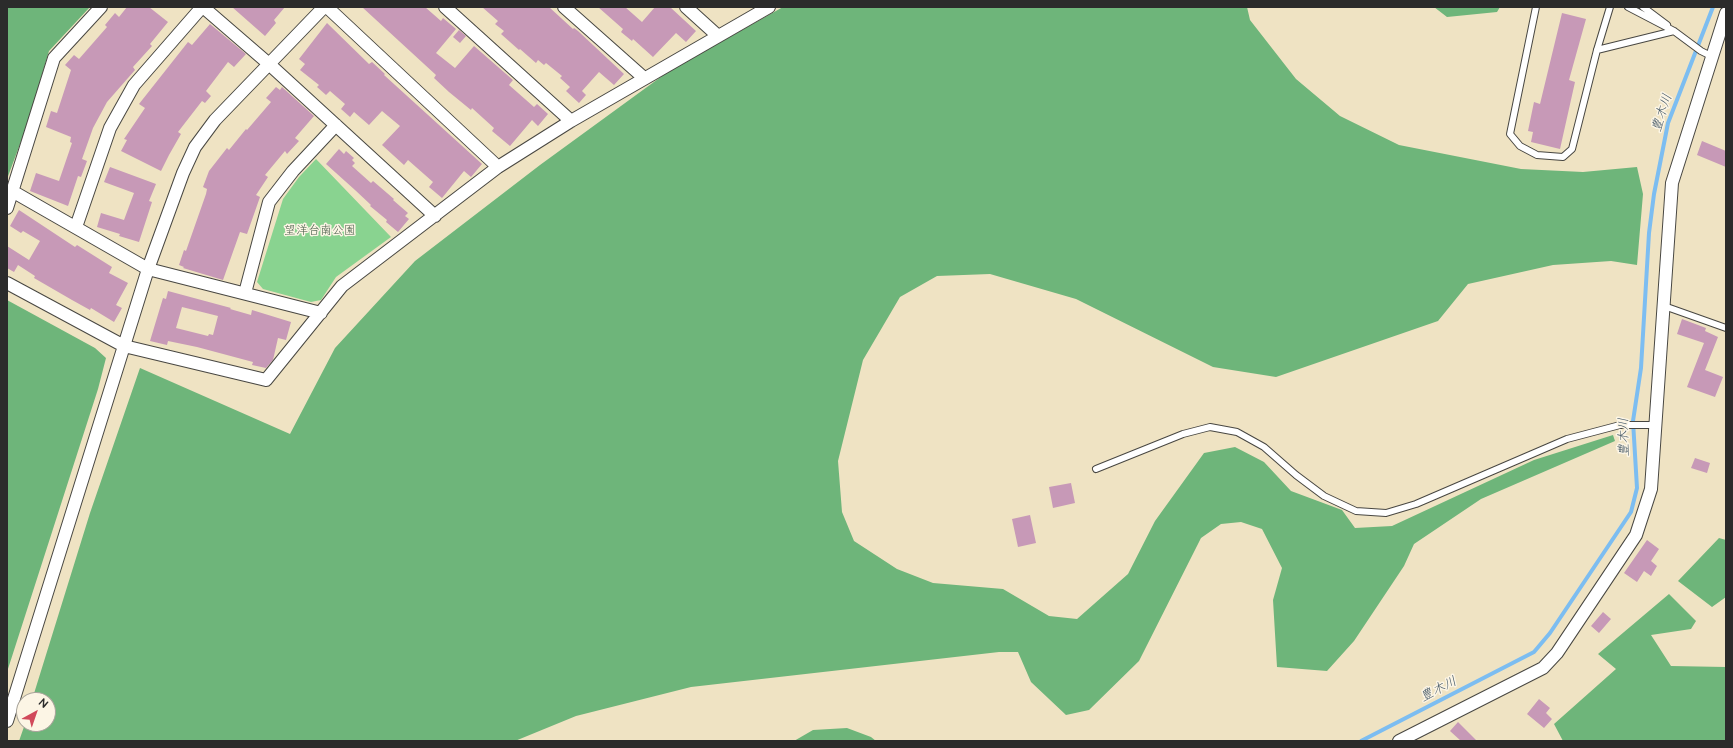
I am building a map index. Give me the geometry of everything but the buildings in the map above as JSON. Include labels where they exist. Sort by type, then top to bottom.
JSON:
[{"type":"street","points":[[7,208],[54,58],[101,7]]},
{"type":"street","points":[[76,227],[110,128],[134,85],[203,7],[270,64],[435,216]]},
{"type":"street","points":[[7,721],[148,269],[183,173],[195,148],[215,120],[324,7]]},
{"type":"street","points":[[327,7],[498,167]]},
{"type":"street","points":[[445,7],[571,121]]},
{"type":"street","points":[[564,7],[644,78]]},
{"type":"street","points":[[686,7],[718,36]]},
{"type":"street","points":[[7,283],[124,346],[266,380],[342,286],[498,167],[571,121],[768,7]]},
{"type":"street","points":[[1399,741],[1543,668],[1557,653],[1636,535],[1651,489],[1672,183],[1706,54],[1726,13]]},
{"type":"street","points":[[245,293],[269,202],[293,171],[336,125]]},
{"type":"street","points":[[12,191],[148,269],[321,313]]},
{"type":"lane","points":[[1536,7],[1510,134],[1520,146],[1536,155],[1550,156],[1563,156],[1572,149],[1597,50],[1610,7]]},
{"type":"lane","points":[[1628,7],[1674,31]]},
{"type":"lane","points":[[1643,7],[1660,18],[1693,46],[1706,54]]},
{"type":"lane","points":[[1597,50],[1674,31]]},
{"type":"lane","points":[[1664,306],[1726,328]]},
{"type":"lane","points":[[1096,469],[1183,434],[1210,427],[1237,432],[1264,447],[1296,476],[1324,496],[1356,511],[1386,513],[1416,504],[1567,439],[1620,425],[1656,425]]},
{"type":"green space","points":[[7,7],[90,7],[49,51],[26,128],[7,179]]},
{"type":"green space","points":[[783,7],[1247,7],[1250,20],[1296,79],[1340,116],[1399,145],[1521,169],[1583,172],[1637,167],[1643,194],[1637,265],[1611,261],[1553,265],[1468,284],[1438,321],[1276,377],[1213,367],[1076,299],[990,274],[937,276],[900,297],[863,360],[838,461],[842,512],[854,541],[897,569],[933,583],[1003,589],[1049,616],[1077,619],[1128,574],[1155,521],[1204,453],[1235,447],[1264,462],[1291,491],[1342,510],[1355,528],[1392,526],[1534,460],[1613,435],[1615,441],[1481,499],[1414,544],[1404,566],[1354,641],[1327,671],[1277,667],[1273,600],[1282,568],[1262,529],[1241,522],[1221,524],[1201,538],[1139,661],[1089,710],[1066,715],[1031,682],[1018,652],[999,652],[691,687],[576,716],[515,741],[19,741],[22,732],[56,732],[56,692],[34,692],[90,513],[140,368],[290,434],[335,348],[415,261],[540,165],[669,71]]},
{"type":"green space","points":[[1434,7],[1500,7],[1497,12],[1447,17]]},
{"type":"green space","name":"望洋台南公園","points":[[316,159],[391,237],[336,277],[321,300],[311,302],[263,289],[257,282],[283,199],[299,177]]},
{"type":"green space","points":[[7,300],[95,348],[106,358],[98,389],[7,672]]},
{"type":"green space","points":[[1719,538],[1726,540],[1726,597],[1712,607],[1678,581]]},
{"type":"green space","points":[[1669,594],[1696,621],[1691,629],[1651,635],[1671,666],[1726,667],[1726,741],[1563,741],[1554,724],[1616,669],[1598,654]]},
{"type":"green space","points":[[847,728],[871,737],[876,741],[794,741],[813,730]]},
{"type":"waterway","name":"豊木川","points":[[1361,741],[1534,652],[1550,633],[1631,512],[1637,488],[1633,421],[1641,368],[1649,233],[1654,194],[1668,123],[1713,7]]}]
